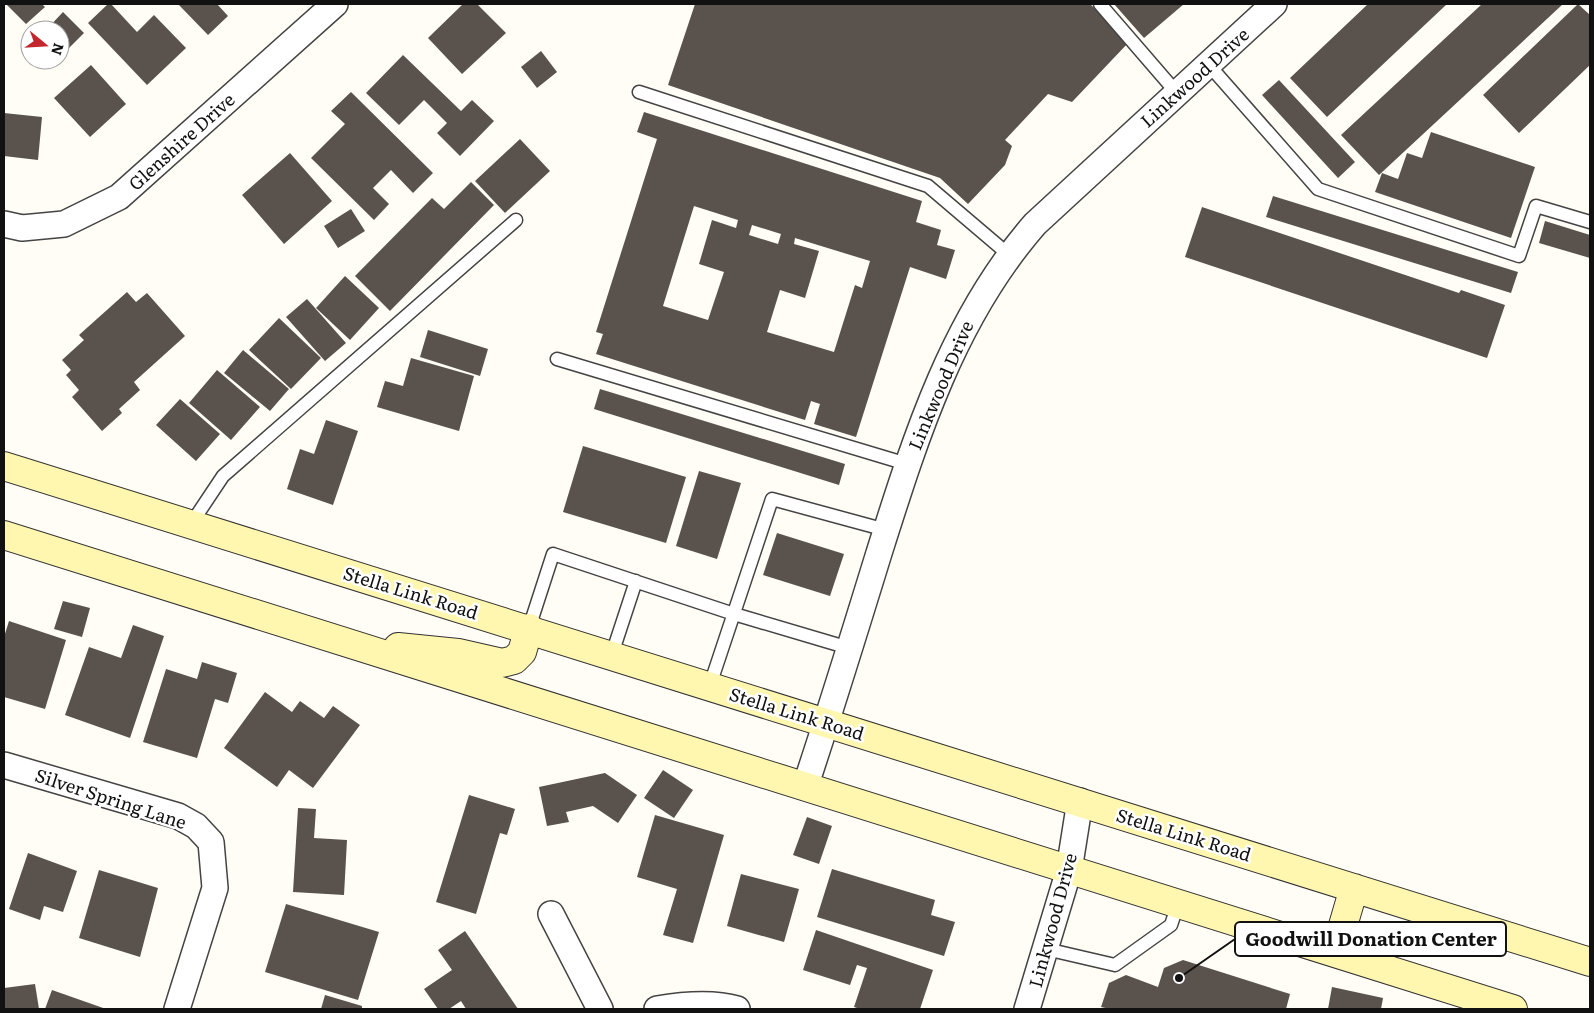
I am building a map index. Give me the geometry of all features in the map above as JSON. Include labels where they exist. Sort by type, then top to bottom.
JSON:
[{"type":"main road","name":"Stella Link Road","points":[[4,466],[529,628],[1590,962]]},
{"type":"main road","points":[[4,535],[1513,1009]]},
{"type":"main road","points":[[342,641],[458,653],[502,663],[514,660],[522,652],[529,628]]},
{"type":"main road","points":[[1335,953],[1354,888]]},
{"type":"street","name":"Glenshire Drive","points":[[4,224],[22,228],[64,224],[119,197],[334,4]]},
{"type":"street","name":"Linkwood Drive","points":[[805,787],[907,464],[940,377],[971,313],[1008,254],[1034,224],[1274,4]]},
{"type":"street","name":"Silver Spring Lane","points":[[4,765],[178,816],[196,826],[211,842],[215,888],[177,1009]]},
{"type":"street","name":"Linkwood Drive","points":[[1028,1009],[1069,870],[1080,801]]},
{"type":"street","points":[[551,914],[600,1009]]},
{"type":"street","points":[[657,1009],[676,1006],[704,1006],[737,1009]]},
{"type":"lane","points":[[1100,4],[1176,92]]},
{"type":"lane","points":[[1208,64],[1318,189],[1519,256],[1536,206],[1590,222]]},
{"type":"lane","points":[[639,92],[928,186],[1008,254]]},
{"type":"lane","points":[[191,524],[223,476],[516,220]]},
{"type":"lane","points":[[557,359],[907,464]]},
{"type":"lane","points":[[710,685],[772,499],[886,530]]},
{"type":"lane","points":[[529,628],[553,554],[734,614],[849,648]]},
{"type":"lane","points":[[612,654],[636,581]]},
{"type":"lane","points":[[1046,949],[1115,965],[1171,925],[1178,904]]},
{"type":"building","points":[[6,4],[42,4],[45,7],[30,20],[22,20]]},
{"type":"building","points":[[108,4],[111,4],[137,32],[154,15],[186,48],[147,85],[88,23]]},
{"type":"building","points":[[178,4],[217,4],[228,16],[208,35]]},
{"type":"building","points":[[463,4],[477,4],[506,33],[462,74],[428,38]]},
{"type":"building","points":[[695,4],[1090,4],[1129,42],[1072,102],[1048,94],[1005,140],[1012,146],[1005,165],[968,204],[940,178],[668,85]]},
{"type":"building","points":[[1114,4],[1184,4],[1144,38]]},
{"type":"building","points":[[1368,4],[1447,4],[1327,117],[1290,78]]},
{"type":"building","points":[[1482,4],[1563,4],[1379,175],[1341,135]]},
{"type":"building","points":[[1578,4],[1590,15],[1590,65],[1519,133],[1483,95]]},
{"type":"building","points":[[63,12],[84,33],[70,47],[70,20],[55,20]]},
{"type":"building","points":[[541,51],[557,72],[537,88],[521,67]]},
{"type":"building","points":[[403,55],[461,111],[472,100],[494,121],[460,156],[437,133],[447,123],[424,100],[399,125],[366,93]]},
{"type":"building","points":[[91,65],[126,104],[90,137],[54,98]]},
{"type":"building","points":[[1279,80],[1355,162],[1338,178],[1262,95]]},
{"type":"building","points":[[351,92],[433,173],[413,193],[391,170],[373,188],[389,204],[374,220],[311,158],[345,124],[331,111]]},
{"type":"building","points":[[644,112],[922,201],[916,222],[941,230],[937,245],[955,250],[946,279],[910,267],[856,437],[814,424],[820,404],[811,401],[805,420],[596,354],[603,334],[596,332],[657,139],[637,132]],"holes":[[[694,206],[738,220],[736,228],[712,220],[699,264],[724,272],[708,320],[663,306]],[[752,225],[781,234],[778,244],[749,235]],[[795,238],[870,261],[862,288],[855,285],[834,352],[767,332],[780,290],[805,298],[819,251],[794,244]]]},
{"type":"building","points":[[4,113],[42,117],[38,160],[4,156]]},
{"type":"building","points":[[1431,132],[1535,167],[1511,238],[1375,192],[1382,173],[1398,179],[1407,153],[1422,158]]},
{"type":"building","points":[[520,139],[550,171],[505,213],[475,181]]},
{"type":"building","points":[[290,153],[332,201],[284,244],[242,195]]},
{"type":"building","points":[[471,182],[494,205],[390,311],[355,276],[432,198],[444,209]]},
{"type":"building","points":[[1273,196],[1518,272],[1511,293],[1266,217]]},
{"type":"building","points":[[1202,207],[1459,293],[1461,290],[1505,305],[1487,358],[1185,257]]},
{"type":"building","points":[[351,209],[365,231],[338,248],[324,226]]},
{"type":"building","points":[[1545,221],[1590,235],[1590,258],[1539,243]]},
{"type":"building","points":[[345,276],[379,308],[350,340],[316,308]]},
{"type":"building","points":[[127,292],[136,302],[147,293],[185,336],[134,382],[140,390],[119,409],[122,413],[102,431],[72,397],[79,390],[66,375],[71,370],[62,360],[84,340],[79,335]]},
{"type":"building","points":[[307,299],[346,343],[325,361],[286,317]]},
{"type":"building","points":[[279,318],[321,358],[291,389],[249,350]]},
{"type":"building","points":[[428,330],[488,349],[480,376],[420,357]]},
{"type":"building","points":[[243,350],[289,389],[270,411],[224,373]]},
{"type":"building","points":[[411,358],[474,376],[459,431],[377,407],[385,381],[403,386]]},
{"type":"building","points":[[217,370],[260,407],[231,440],[189,403]]},
{"type":"building","points":[[600,389],[845,464],[839,485],[594,409]]},
{"type":"building","points":[[180,399],[220,434],[196,461],[156,425]]},
{"type":"building","points":[[326,420],[358,431],[333,505],[287,489],[300,449],[314,454]]},
{"type":"building","points":[[583,446],[686,477],[666,543],[563,512]]},
{"type":"building","points":[[699,471],[741,483],[717,559],[676,546]]},
{"type":"building","points":[[777,533],[844,554],[830,596],[763,575]]},
{"type":"building","points":[[63,601],[90,608],[82,637],[54,629]]},
{"type":"building","points":[[9,621],[66,640],[45,709],[4,697],[4,637]]},
{"type":"building","points":[[133,625],[164,636],[130,738],[65,715],[89,647],[121,658]]},
{"type":"building","points":[[202,662],[237,673],[228,703],[215,699],[197,758],[143,742],[166,669],[197,679]]},
{"type":"building","points":[[265,692],[292,712],[300,701],[324,718],[333,706],[360,725],[313,788],[289,770],[277,787],[224,748]]},
{"type":"building","points":[[663,770],[693,790],[674,818],[644,798]]},
{"type":"building","points":[[605,773],[637,795],[618,823],[593,806],[566,812],[569,822],[547,826],[539,787]]},
{"type":"building","points":[[469,795],[515,809],[507,835],[500,833],[476,914],[436,902]]},
{"type":"building","points":[[298,808],[316,809],[314,838],[347,840],[344,895],[293,892]]},
{"type":"building","points":[[655,815],[724,835],[693,943],[663,935],[677,889],[637,877]]},
{"type":"building","points":[[807,817],[832,826],[819,864],[793,855]]},
{"type":"building","points":[[28,853],[77,871],[63,912],[44,906],[40,920],[9,909]]},
{"type":"building","points":[[832,869],[935,900],[931,915],[955,922],[944,956],[817,917]]},
{"type":"building","points":[[99,870],[158,888],[140,957],[79,938]]},
{"type":"building","points":[[741,874],[799,889],[784,942],[727,926]]},
{"type":"building","points":[[286,904],[379,932],[358,1000],[265,972]]},
{"type":"building","points":[[816,930],[933,970],[920,1009],[860,1009],[854,1007],[867,968],[857,965],[850,985],[803,970]]},
{"type":"building","points":[[465,931],[518,1009],[466,1009],[461,1001],[449,1009],[438,1009],[424,989],[452,970],[438,950]]},
{"type":"building","points":[[1183,960],[1290,994],[1286,1009],[1110,1009],[1101,1007],[1109,983],[1126,975],[1158,987],[1164,968]]},
{"type":"building","points":[[35,984],[39,1009],[4,1009],[4,988]]},
{"type":"building","points":[[1332,987],[1383,998],[1381,1009],[1328,1009]]},
{"type":"building","points":[[52,990],[106,1009],[45,1009]]},
{"type":"building","points":[[325,995],[362,1006],[362,1009],[321,1009]]},
{"type":"place","name":"Goodwill Donation Center","points":[[1179,978]]}]
